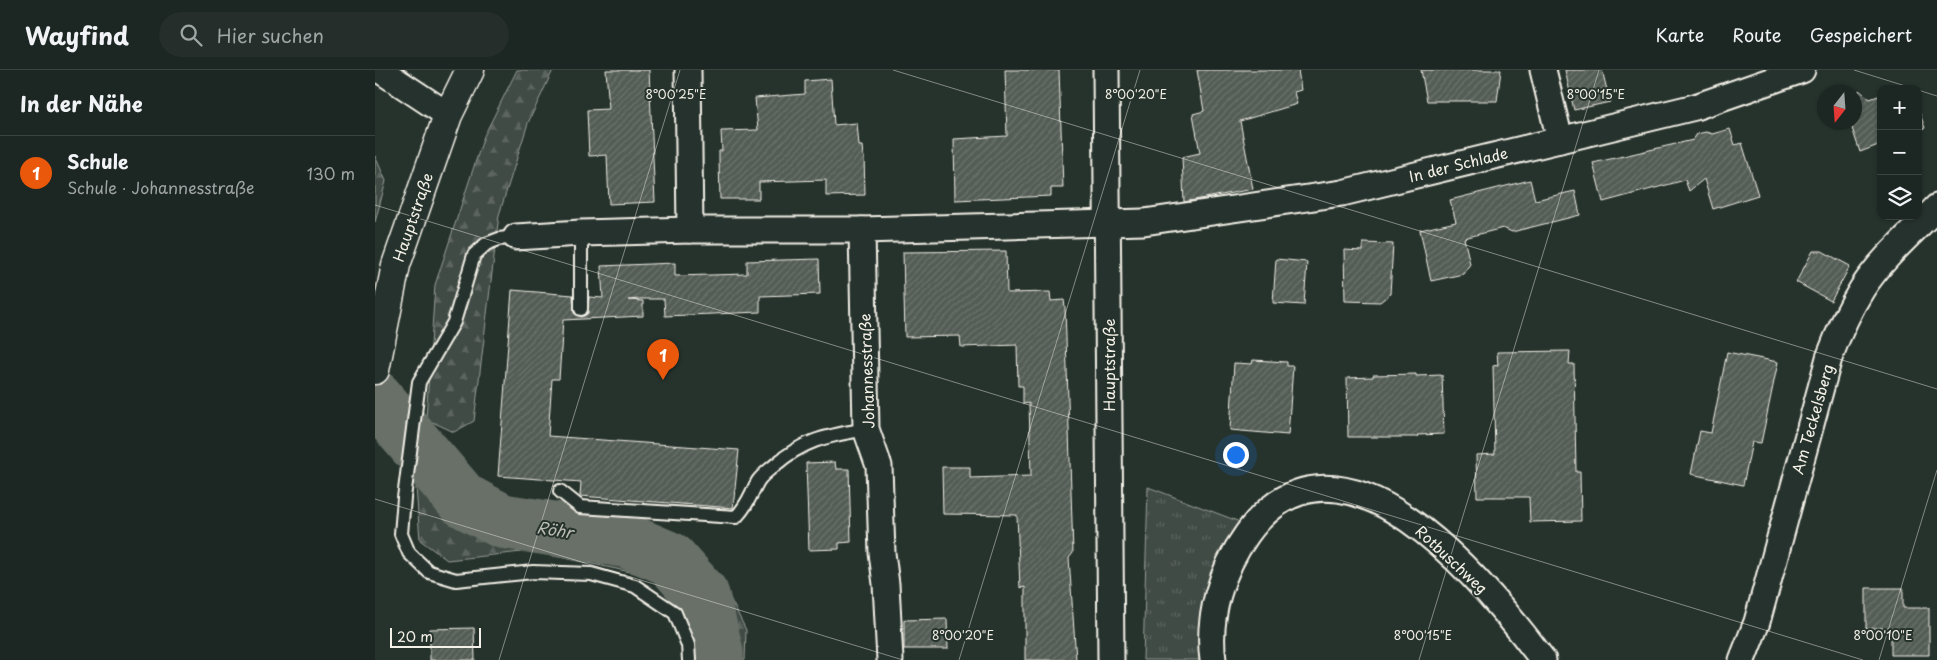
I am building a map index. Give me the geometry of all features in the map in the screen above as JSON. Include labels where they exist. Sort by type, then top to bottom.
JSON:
[{"type":"main road","name":"Hauptstraße","points":[[375,370],[395,265],[448,115],[470,70]]},
{"type":"street","points":[[380,70],[448,115]]},
{"type":"street","points":[[688,70],[690,230]]},
{"type":"street","name":"Hauptstraße","points":[[1106,70],[1111,660]]},
{"type":"street","points":[[1543,70],[1560,140]]},
{"type":"street","name":"In der Schlade","points":[[1107,222],[1144,222],[1342,192],[1695,106],[1802,70]]},
{"type":"street","name":"Am Teckelsberg","points":[[1742,660],[1757,622],[1829,358],[1838,334],[1862,288],[1875,270],[1937,207]]},
{"type":"street","points":[[516,237],[690,230],[862,230],[1107,222]]},
{"type":"street","name":"Johannesstraße","points":[[862,230],[866,429],[879,466],[882,553],[886,584],[890,660]]},
{"type":"street","name":"Rotbuschweg","points":[[1213,660],[1211,645],[1213,614],[1224,579],[1241,543],[1259,520],[1275,504],[1305,491],[1327,488],[1357,493],[1379,502],[1402,515],[1429,535],[1457,560],[1499,604],[1543,660]]},
{"type":"lane","points":[[581,233],[581,309]]},
{"type":"lane","points":[[516,237],[499,239],[486,244],[474,255],[454,322],[419,382],[401,534],[409,552],[429,572],[456,580],[533,572],[591,574],[635,586],[675,613],[688,645],[689,660]]},
{"type":"lane","points":[[559,491],[580,507],[736,517],[746,508],[759,480],[786,455],[809,442],[827,436],[866,429]]},
{"type":"green space","points":[[517,70],[553,70],[528,123],[499,215],[474,421],[454,432],[426,419],[435,285],[484,136]]},
{"type":"green space","points":[[375,156],[386,181],[375,222]]},
{"type":"green space","points":[[424,470],[463,509],[500,530],[666,538],[718,574],[746,630],[745,660],[702,660],[698,626],[659,578],[531,551],[447,560],[420,540],[416,487]]},
{"type":"green space","points":[[1148,487],[1240,522],[1209,584],[1200,660],[1143,660]]},
{"type":"building","points":[[606,70],[649,70],[655,202],[609,204],[607,155],[589,156],[587,110],[609,109]]},
{"type":"building","points":[[1005,70],[1059,70],[1063,188],[1051,188],[1051,196],[955,200],[954,139],[1007,136]]},
{"type":"building","points":[[1197,70],[1298,70],[1301,90],[1294,92],[1297,104],[1240,121],[1253,189],[1184,202],[1182,157],[1200,153],[1193,114],[1204,111]]},
{"type":"building","points":[[1421,70],[1501,70],[1497,101],[1427,101]]},
{"type":"building","points":[[1565,70],[1602,70],[1610,102],[1574,110]]},
{"type":"building","points":[[831,79],[834,125],[857,123],[859,146],[862,146],[864,156],[865,195],[826,196],[826,180],[759,182],[759,199],[720,199],[719,151],[722,151],[721,131],[758,130],[755,98],[805,94],[805,81]]},
{"type":"building","points":[[1862,92],[1870,99],[1877,96],[1877,146],[1860,152],[1853,130],[1862,130]]},
{"type":"building","points":[[1730,129],[1735,145],[1742,143],[1758,195],[1713,209],[1704,179],[1689,191],[1685,180],[1603,202],[1593,163],[1693,140],[1697,134],[1706,132],[1712,134]]},
{"type":"building","points":[[1530,180],[1535,200],[1575,191],[1580,215],[1512,232],[1503,228],[1464,238],[1470,264],[1463,274],[1431,281],[1420,230],[1456,222],[1450,200]]},
{"type":"building","points":[[1363,243],[1393,244],[1390,294],[1380,302],[1345,301],[1344,250],[1363,251]]},
{"type":"building","points":[[1006,251],[1007,293],[1050,292],[1051,301],[1064,300],[1073,553],[1069,558],[1076,660],[1025,660],[1025,587],[1020,588],[1017,515],[943,514],[942,467],[970,467],[970,478],[1031,476],[1029,403],[1023,404],[1023,386],[1018,386],[1017,345],[961,347],[960,336],[905,337],[903,252]]},
{"type":"building","points":[[1813,251],[1822,251],[1850,266],[1831,301],[1796,282]]},
{"type":"building","points":[[819,259],[820,294],[760,296],[760,312],[665,316],[664,299],[639,299],[628,300],[643,301],[643,316],[563,320],[559,379],[552,379],[548,436],[739,450],[733,508],[580,496],[581,482],[498,476],[512,290],[573,295],[574,313],[581,317],[588,313],[589,297],[603,298],[601,266],[675,263],[675,276],[747,274],[747,261]]},
{"type":"building","points":[[1276,259],[1307,262],[1304,305],[1273,303]]},
{"type":"building","points":[[1570,351],[1569,364],[1574,364],[1576,472],[1580,472],[1581,521],[1530,522],[1529,497],[1477,497],[1476,455],[1495,454],[1493,366],[1498,365],[1497,352]]},
{"type":"building","points":[[1727,352],[1778,362],[1761,443],[1752,442],[1743,485],[1691,474],[1700,431],[1711,433]]},
{"type":"building","points":[[1253,360],[1287,362],[1287,366],[1293,366],[1288,435],[1230,430],[1234,363],[1252,364]]},
{"type":"building","points":[[1416,374],[1416,376],[1442,375],[1444,434],[1417,435],[1418,437],[1348,437],[1347,378]]},
{"type":"building","points":[[835,462],[836,469],[849,469],[851,542],[839,543],[839,549],[809,550],[806,463]]},
{"type":"building","points":[[1866,588],[1903,588],[1903,608],[1929,608],[1929,655],[1891,655],[1891,628],[1866,628]]},
{"type":"building","points":[[947,619],[948,649],[904,649],[904,620]]},
{"type":"building","points":[[474,628],[475,660],[430,660],[430,629]]},
{"type":"waterway","name":"Röhr","points":[[375,397],[463,500],[502,521],[625,540],[670,559],[702,595],[716,652],[716,660]]},
{"type":"place","name":"Schule","points":[[663,380]]}]
